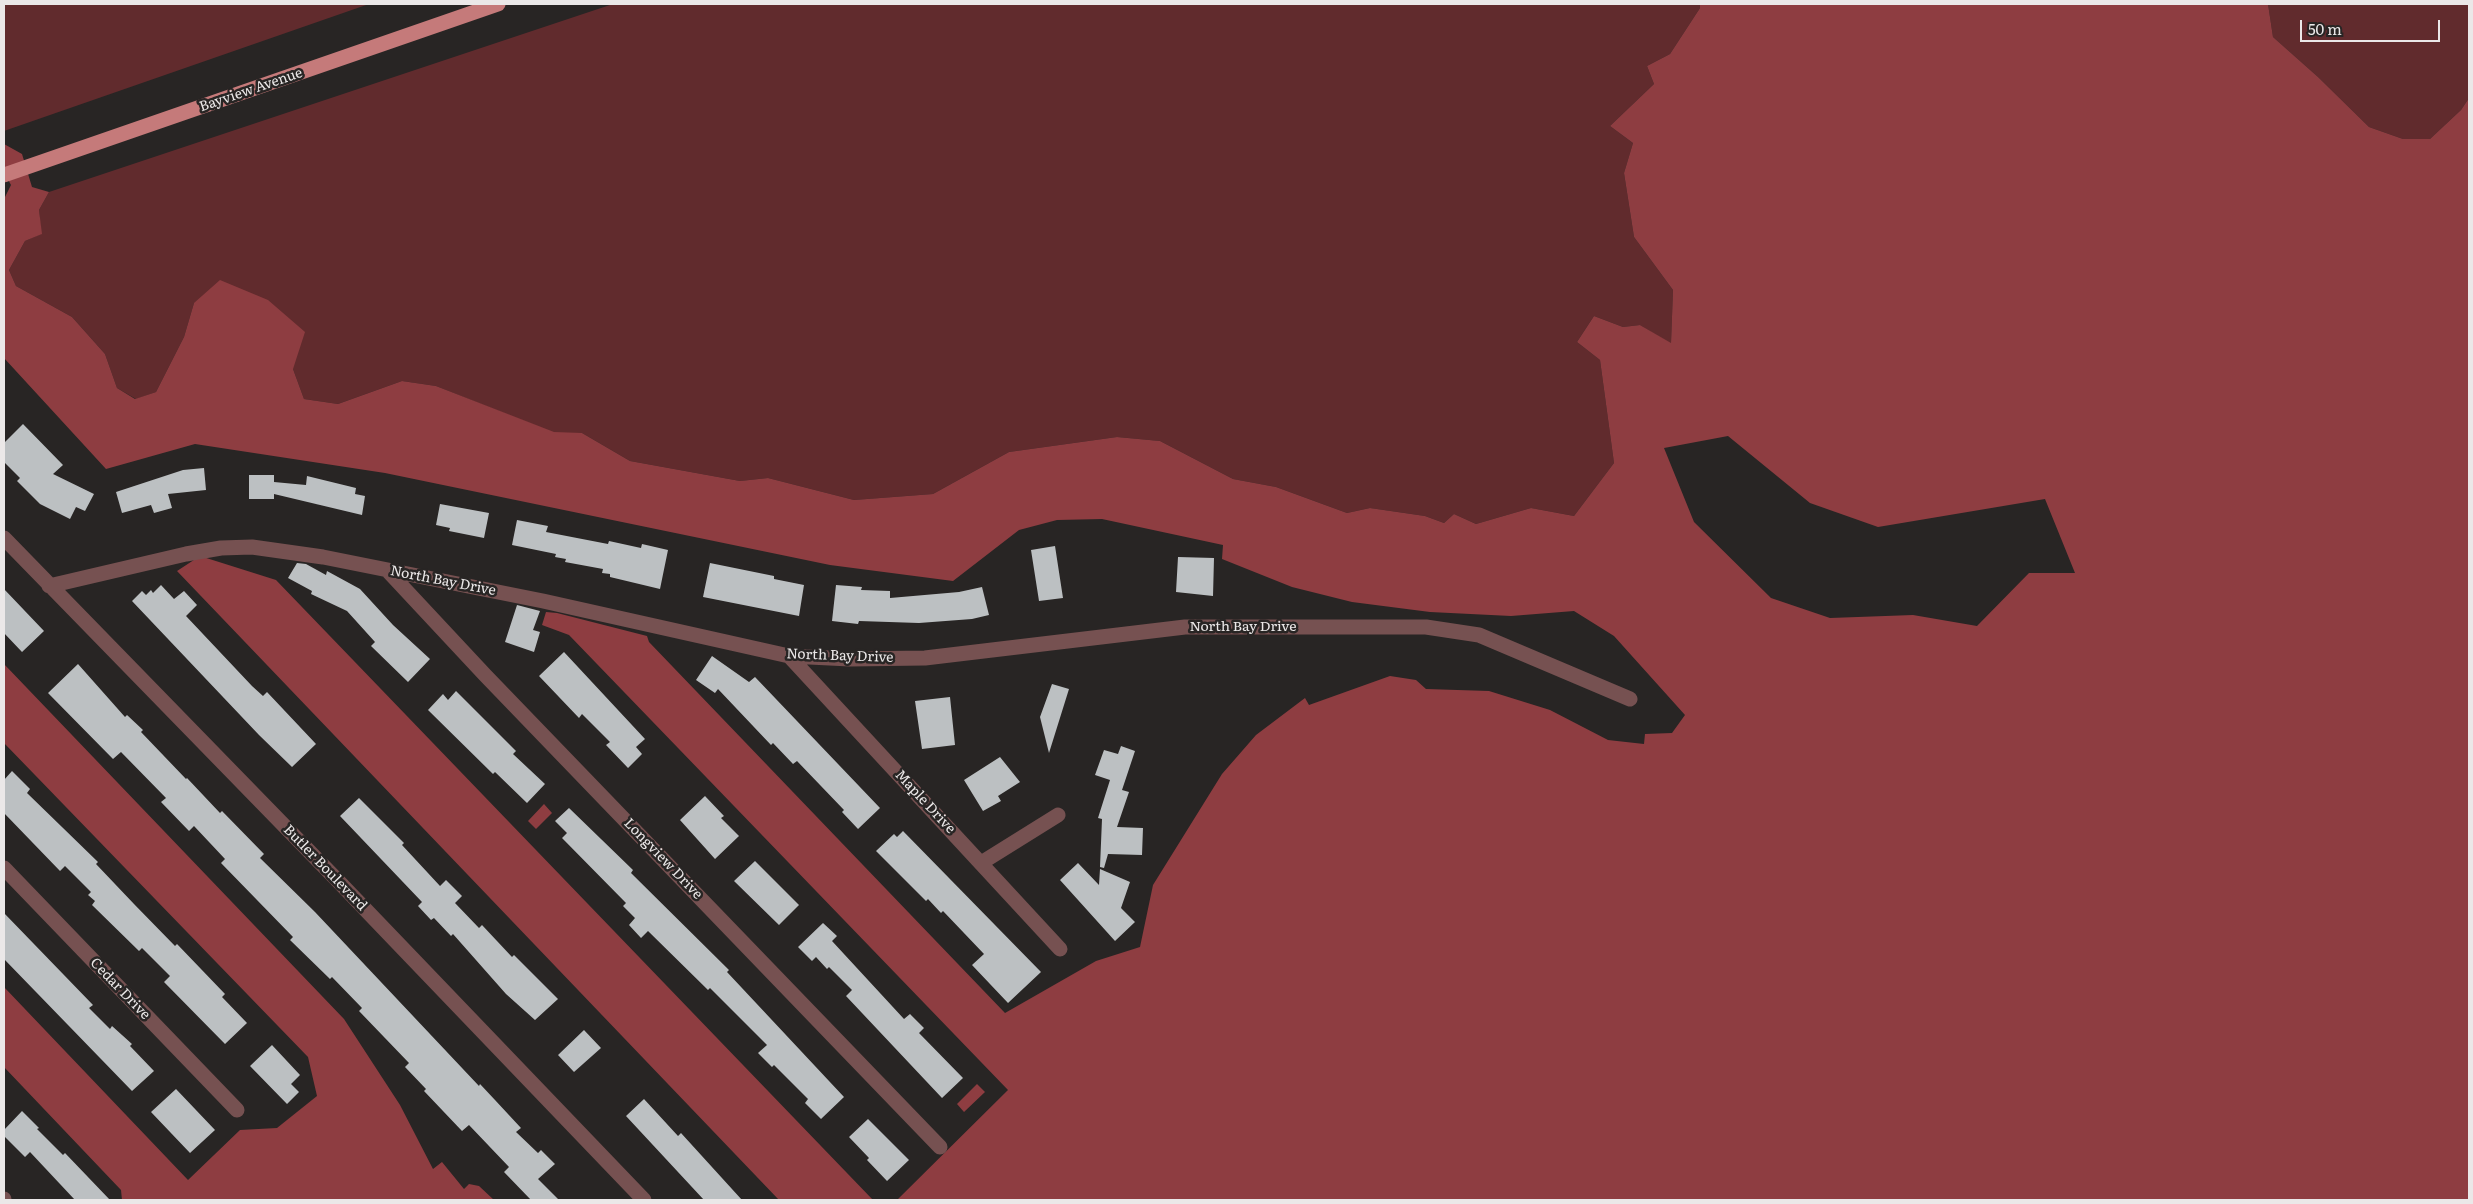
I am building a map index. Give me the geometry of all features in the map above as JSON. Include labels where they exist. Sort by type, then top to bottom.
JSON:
[{"type":"main road","name":"Bayview Avenue","points":[[4,175],[498,4]]},
{"type":"street","name":"Butler Boulevard","points":[[4,538],[341,884],[644,1200]]},
{"type":"street","name":"North Bay Drive","points":[[49,586],[221,548],[252,546],[322,557],[543,601],[789,656],[850,659],[925,658],[1184,626],[1426,627],[1479,635],[1630,699]]},
{"type":"street","name":"Longview Drive","points":[[387,570],[485,675],[940,1147]]},
{"type":"street","name":"Maple Drive","points":[[789,656],[1060,949]]},
{"type":"street","points":[[981,863],[1058,815]]},
{"type":"street","name":"Cedar Drive","points":[[4,868],[237,1110]]},
{"type":"shaded area","points":[[4,4],[369,4],[4,131]]},
{"type":"shaded area","points":[[613,4],[1700,4],[1700,8],[1670,54],[1647,66],[1654,84],[1610,126],[1633,143],[1624,173],[1634,237],[1673,290],[1671,344],[1640,325],[1623,327],[1594,316],[1577,342],[1600,360],[1614,463],[1574,516],[1531,508],[1476,524],[1454,514],[1444,523],[1425,516],[1370,508],[1347,513],[1276,487],[1233,479],[1160,441],[1117,437],[1009,452],[933,494],[854,500],[768,478],[740,481],[630,461],[582,433],[554,433],[436,386],[402,381],[338,404],[304,399],[293,369],[194,303],[184,337],[156,392],[136,399],[117,388],[105,354],[72,317],[16,286],[9,270],[25,241],[41,234],[39,210],[49,192]]},
{"type":"shaded area","points":[[1700,4],[2268,4],[2273,37],[2318,77],[2369,127],[2403,139],[2430,139],[2461,110],[2469,98],[2469,1200],[897,1200],[1008,1090],[569,635],[542,625],[546,612],[557,613],[647,636],[649,642],[1005,1013],[1096,961],[1140,947],[1153,885],[1222,774],[1256,735],[1305,698],[1309,705],[1390,676],[1416,680],[1426,689],[1489,691],[1550,710],[1608,740],[1644,744],[1645,734],[1672,733],[1685,715],[1614,636],[1574,611],[1511,616],[1430,612],[1352,602],[1292,587],[1222,559],[1223,545],[1102,519],[1057,520],[1019,530],[953,581],[830,565],[385,473],[195,444],[106,469],[4,358],[4,199],[11,185],[4,172],[4,144],[22,154],[32,187],[49,192],[39,210],[42,234],[25,241],[9,270],[16,286],[72,317],[105,354],[117,388],[135,399],[156,392],[184,337],[194,303],[220,280],[268,300],[305,332],[293,369],[304,399],[338,404],[402,381],[436,386],[554,432],[582,433],[630,461],[740,481],[768,478],[854,500],[933,494],[1009,452],[1117,437],[1160,441],[1233,479],[1276,487],[1347,513],[1370,508],[1425,516],[1444,523],[1454,514],[1476,524],[1531,508],[1574,516],[1614,463],[1600,360],[1577,342],[1594,316],[1623,327],[1640,325],[1671,343],[1673,290],[1634,237],[1624,173],[1633,143],[1610,126],[1654,84],[1647,66],[1670,54],[1700,8]],"holes":[[[1728,436],[1810,503],[1878,527],[2045,499],[2075,573],[2029,573],[1977,626],[1913,615],[1830,618],[1771,598],[1694,522],[1664,448]]]},
{"type":"shaded area","points":[[2268,4],[2469,4],[2469,98],[2461,110],[2430,139],[2403,139],[2369,127],[2318,77],[2273,37]]},
{"type":"shaded area","points":[[200,556],[276,580],[873,1200],[779,1200],[177,571]]},
{"type":"shaded area","points":[[4,664],[344,1019],[400,1105],[433,1169],[442,1162],[464,1189],[469,1184],[479,1186],[494,1200],[122,1200],[121,1190],[4,1067],[4,987],[188,1180],[240,1130],[277,1128],[317,1096],[308,1057],[4,743]]},
{"type":"shaded area","points":[[544,804],[552,813],[536,829],[528,821]]},
{"type":"shaded area","points":[[977,1084],[985,1092],[964,1112],[957,1104]]},
{"type":"building","points":[[23,424],[63,465],[53,474],[94,494],[85,511],[76,507],[70,519],[40,504],[17,481],[20,478],[4,462],[4,443]]},
{"type":"building","points":[[204,468],[206,490],[168,494],[172,508],[154,513],[151,505],[122,513],[116,492],[183,470]]},
{"type":"building","points":[[249,475],[274,475],[274,482],[306,485],[307,476],[356,488],[355,494],[365,496],[362,515],[274,494],[274,499],[249,499]]},
{"type":"building","points":[[440,504],[489,513],[484,538],[449,531],[450,528],[436,525]]},
{"type":"building","points":[[517,520],[548,526],[546,532],[608,544],[609,541],[641,548],[642,544],[668,550],[660,589],[610,577],[610,574],[602,573],[603,569],[565,562],[566,559],[555,557],[556,554],[512,545]]},
{"type":"building","points":[[1055,546],[1063,598],[1039,601],[1031,550]]},
{"type":"building","points":[[1178,557],[1214,558],[1213,596],[1176,592]]},
{"type":"building","points":[[297,563],[306,564],[326,575],[327,571],[360,589],[393,625],[430,659],[408,682],[371,646],[375,642],[347,611],[311,594],[312,591],[288,578]]},
{"type":"building","points":[[710,563],[774,576],[774,579],[804,585],[799,616],[703,597]]},
{"type":"building","points":[[161,585],[174,599],[184,591],[197,605],[186,616],[252,686],[263,696],[267,692],[316,744],[292,767],[259,735],[132,601],[142,591],[146,595],[151,590],[153,593]]},
{"type":"building","points":[[836,585],[862,587],[861,590],[890,591],[890,598],[959,592],[982,587],[989,615],[972,619],[919,623],[859,621],[858,624],[832,621]]},
{"type":"building","points":[[4,589],[44,631],[22,652],[4,633]]},
{"type":"building","points":[[517,605],[540,611],[533,630],[540,632],[534,652],[505,642]]},
{"type":"building","points":[[564,652],[645,739],[636,747],[642,754],[628,768],[606,745],[610,742],[582,714],[579,718],[539,676]]},
{"type":"building","points":[[712,656],[749,682],[755,677],[880,808],[858,829],[842,812],[844,810],[797,761],[793,764],[773,743],[771,745],[718,689],[715,693],[696,680]]},
{"type":"building","points":[[78,664],[125,717],[127,715],[143,730],[141,732],[186,779],[220,813],[222,811],[264,854],[260,858],[315,912],[479,1086],[480,1084],[495,1100],[521,1128],[516,1132],[538,1153],[541,1150],[555,1164],[538,1179],[559,1200],[531,1200],[504,1172],[509,1167],[469,1125],[462,1131],[424,1091],[426,1089],[405,1067],[409,1063],[359,1011],[362,1008],[332,977],[330,979],[290,940],[293,937],[221,863],[225,859],[194,826],[189,831],[161,802],[166,798],[121,752],[113,759],[48,693]]},
{"type":"building","points":[[1052,684],[1069,689],[1049,753],[1040,717]]},
{"type":"building","points":[[456,691],[516,751],[513,754],[545,784],[527,803],[495,772],[493,774],[428,710],[443,694],[448,700]]},
{"type":"building","points":[[950,697],[955,745],[922,749],[915,701]]},
{"type":"building","points":[[1121,746],[1135,751],[1122,790],[1129,792],[1117,827],[1143,828],[1142,855],[1108,854],[1104,868],[1100,867],[1102,819],[1098,818],[1110,780],[1095,775],[1104,750],[1118,754]]},
{"type":"building","points":[[1000,757],[1020,782],[998,796],[1001,801],[983,811],[964,780]]},
{"type":"building","points":[[12,771],[30,789],[27,793],[98,862],[96,864],[134,904],[175,946],[177,944],[225,994],[222,997],[247,1023],[225,1044],[164,982],[170,976],[142,948],[139,951],[92,905],[95,901],[88,895],[91,892],[65,866],[60,871],[4,813],[4,780]]},
{"type":"building","points":[[705,796],[724,816],[721,818],[739,836],[715,859],[680,820]]},
{"type":"building","points":[[359,798],[404,843],[402,845],[440,886],[446,880],[462,896],[455,903],[479,928],[482,925],[512,957],[514,955],[558,999],[535,1020],[506,994],[453,934],[451,936],[434,918],[431,920],[418,906],[422,902],[340,816]]},
{"type":"building","points":[[569,808],[633,870],[631,873],[729,970],[727,972],[844,1097],[821,1119],[805,1103],[808,1099],[774,1065],[772,1067],[758,1053],[767,1045],[710,988],[708,990],[648,931],[641,938],[629,925],[635,918],[623,906],[626,903],[562,838],[567,833],[555,821]]},
{"type":"building","points":[[903,831],[1041,972],[1008,1003],[972,965],[984,954],[943,911],[941,913],[928,899],[926,901],[876,851],[894,834],[897,837]]},
{"type":"building","points":[[755,861],[799,905],[779,925],[734,881]]},
{"type":"building","points":[[1078,863],[1099,885],[1100,869],[1130,882],[1121,908],[1135,922],[1115,941],[1060,880]]},
{"type":"building","points":[[4,913],[93,1005],[89,1008],[110,1029],[112,1026],[132,1044],[130,1046],[154,1071],[132,1091],[4,959]]},
{"type":"building","points":[[823,923],[837,936],[832,941],[904,1019],[910,1014],[924,1028],[919,1033],[963,1078],[942,1098],[846,996],[852,990],[829,967],[827,969],[816,957],[812,961],[798,947]]},
{"type":"building","points":[[584,1030],[601,1048],[574,1072],[558,1055]]},
{"type":"building","points":[[272,1045],[300,1075],[291,1084],[299,1092],[287,1104],[250,1066]]},
{"type":"building","points":[[176,1089],[215,1130],[190,1153],[151,1112]]},
{"type":"building","points":[[644,1099],[678,1136],[681,1133],[742,1200],[704,1200],[626,1116]]},
{"type":"building","points":[[22,1111],[39,1128],[37,1129],[63,1155],[65,1153],[110,1200],[75,1200],[30,1152],[25,1157],[4,1136],[4,1130]]},
{"type":"building","points":[[868,1119],[909,1160],[887,1181],[849,1137]]}]
